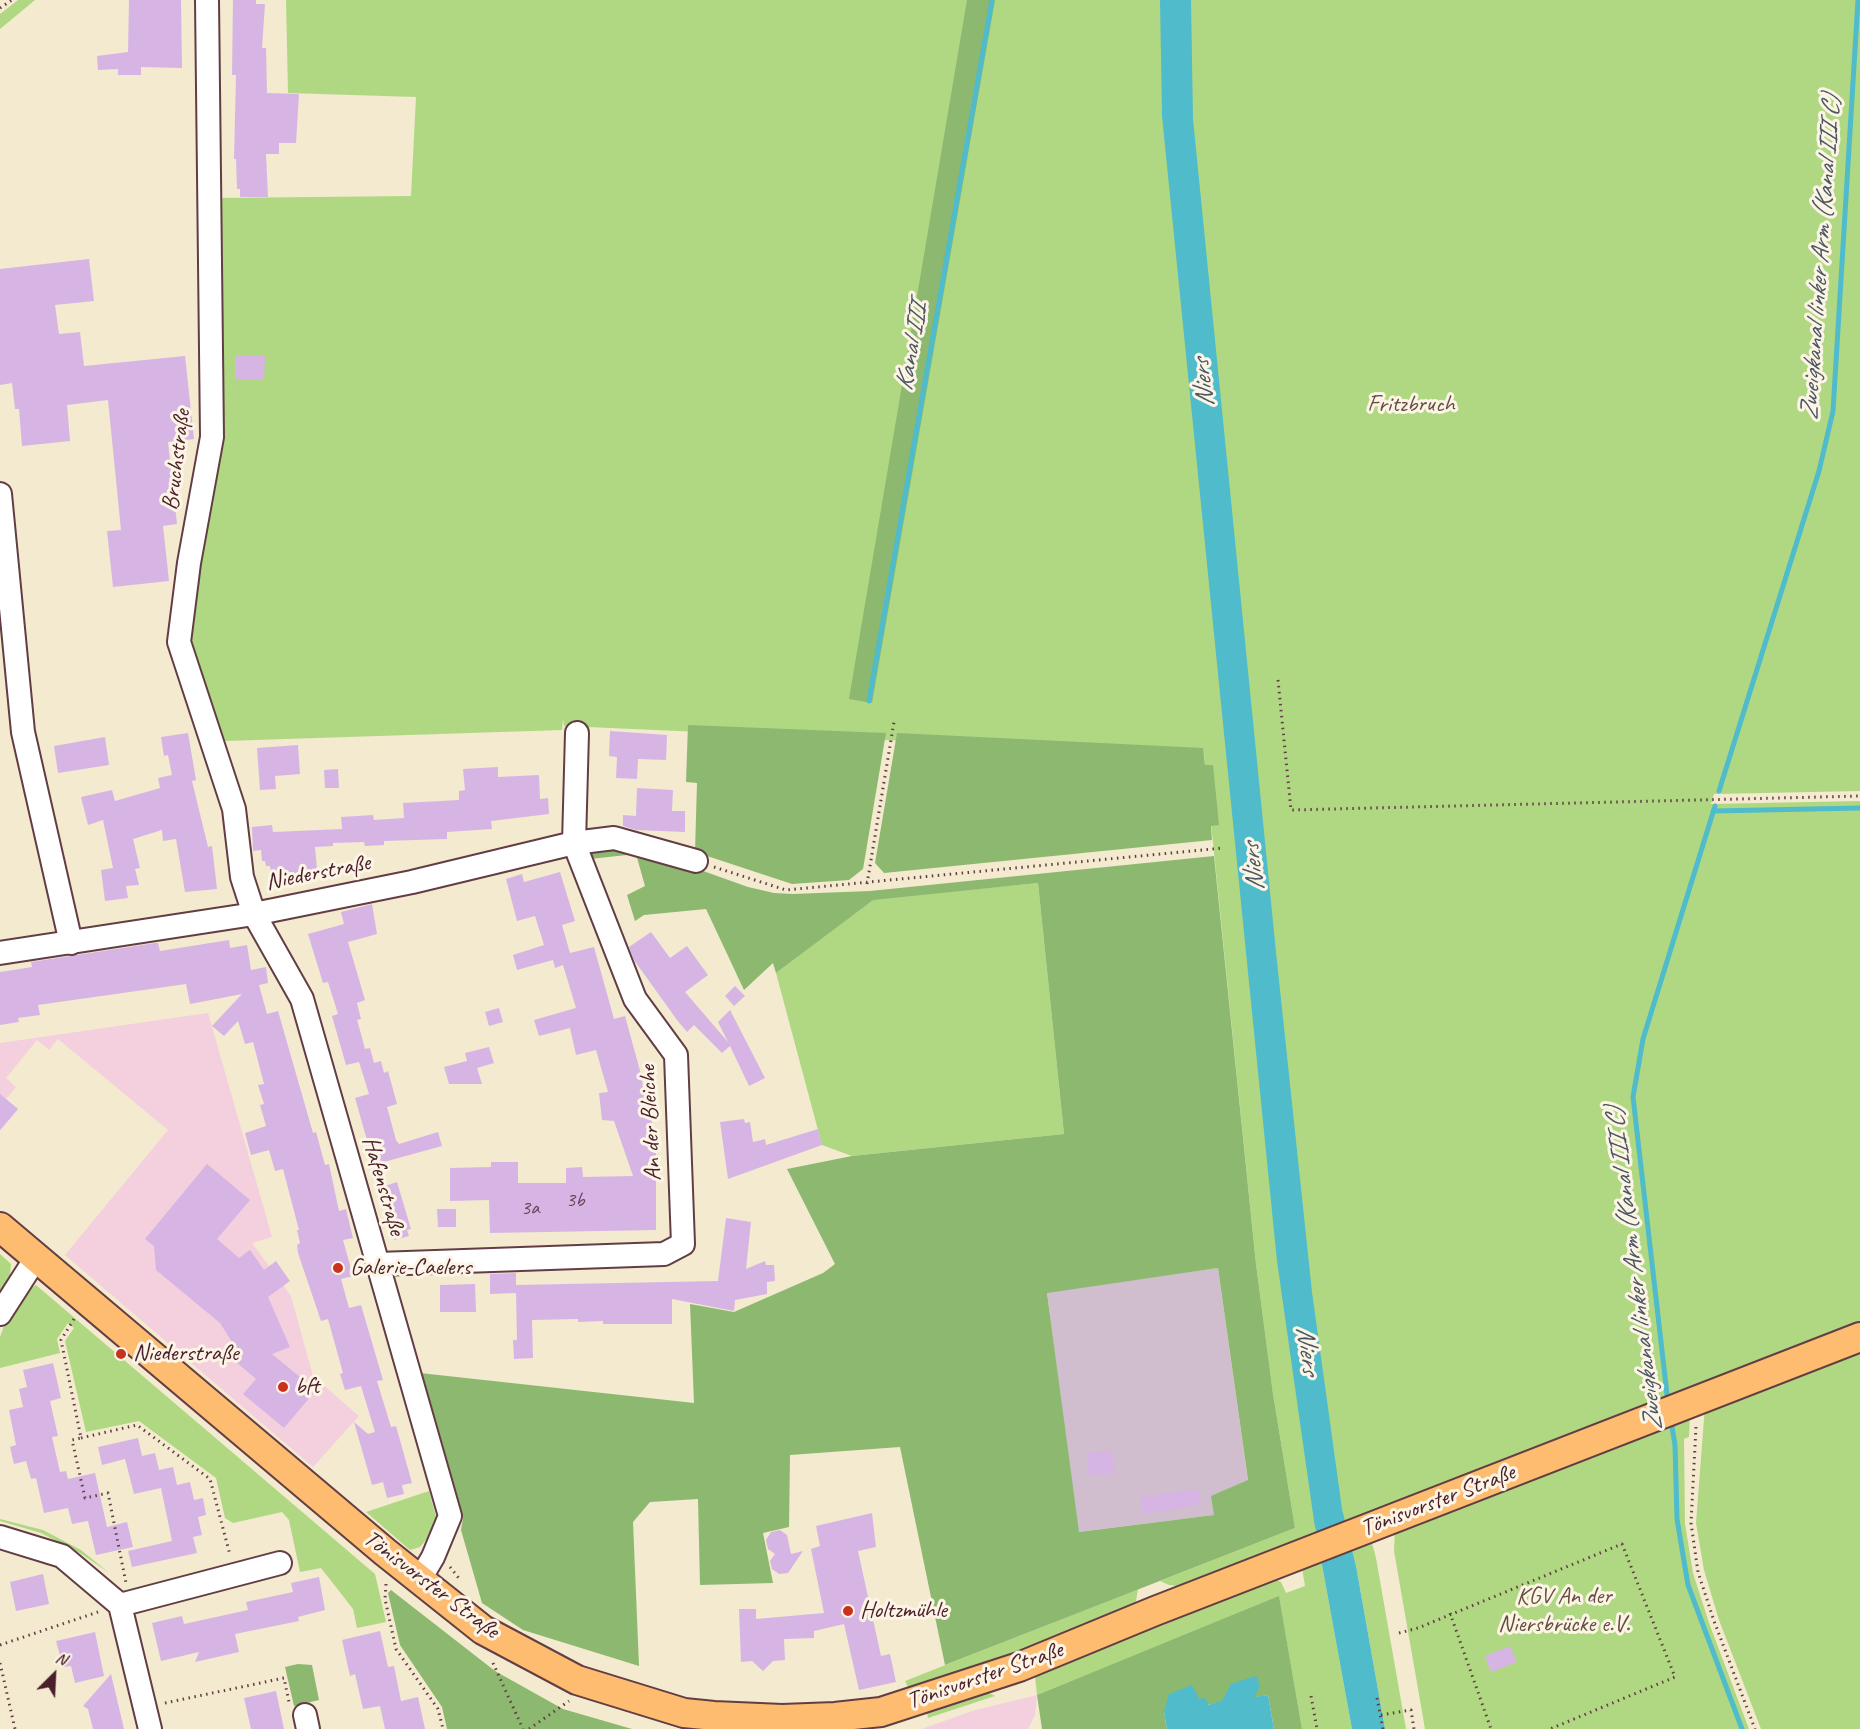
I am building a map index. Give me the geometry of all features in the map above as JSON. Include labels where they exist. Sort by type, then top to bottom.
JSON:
[{"type":"main road","name":"Tönisvorster Straße","points":[[0,1227],[385,1552],[426,1569],[483,1630],[577,1680],[684,1713],[782,1719],[882,1720],[1155,1611],[1860,1337]]},
{"type":"street","name":"Bruchstraße","points":[[207,0],[212,436],[189,563],[179,642],[234,809],[242,877],[254,914]]},
{"type":"street","points":[[0,494],[23,732],[71,943]]},
{"type":"street","points":[[577,733],[574,843],[614,838],[696,861]]},
{"type":"street","name":"Niederstraße","points":[[0,954],[254,914],[412,882],[574,843]]},
{"type":"street","name":"An der Bleiche","points":[[378,1264],[664,1254],[683,1244],[676,1055],[635,999],[574,843]]},
{"type":"street","name":"Hafenstraße","points":[[254,914],[302,999],[450,1516],[426,1569]]},
{"type":"street","points":[[0,1314],[36,1258]]},
{"type":"street","points":[[0,1537],[62,1556],[125,1603],[148,1718]]},
{"type":"street","points":[[125,1603],[280,1563]]},
{"type":"path","points":[[0,8],[12,0]]},
{"type":"path","points":[[1278,680],[1291,810],[1860,796]]},
{"type":"path","points":[[867,884],[894,722]]},
{"type":"path","points":[[696,861],[786,890],[1222,848]]},
{"type":"path","points":[[81,1438],[61,1340],[87,1301]]},
{"type":"path","points":[[1695,1401],[1691,1523],[1698,1572],[1755,1729]]},
{"type":"path","points":[[0,1645],[125,1603],[108,1493],[85,1498],[72,1440],[137,1425],[210,1479],[235,1576]]},
{"type":"path","points":[[1400,1634],[1622,1544],[1675,1677],[1550,1729]]},
{"type":"path","points":[[385,1552],[385,1599],[396,1648],[438,1709],[443,1729]]},
{"type":"path","points":[[426,1569],[451,1568],[465,1587]]},
{"type":"path","points":[[1450,1613],[1491,1729]]},
{"type":"path","points":[[483,1630],[491,1659],[523,1729]]},
{"type":"path","points":[[0,1663],[15,1729]]},
{"type":"path","points":[[148,1718],[284,1678],[292,1718],[307,1722]]},
{"type":"path","points":[[1311,1696],[1317,1729]]},
{"type":"path","points":[[1377,1698],[1383,1729]]},
{"type":"path","points":[[529,1729],[572,1699]]},
{"type":"path","points":[[1381,1715],[1411,1710],[1414,1729]]},
{"type":"shaded area","points":[[208,1013],[272,1237],[252,1243],[291,1296],[313,1376],[359,1416],[313,1467],[65,1255],[168,1130],[58,1039],[49,1050],[37,1040],[6,1078],[16,1087],[6,1099],[18,1109],[0,1131],[0,1043]]},
{"type":"shaded area","points":[[1218,1268],[1248,1481],[1212,1496],[1215,1515],[1078,1532],[1047,1292]]},
{"type":"shaded area","points":[[1037,1695],[1035,1715],[1028,1729],[922,1729],[972,1711]]},
{"type":"green space","points":[[18,0],[35,0],[0,29],[0,14]]},
{"type":"green space","name":"Fritzbruch","points":[[286,0],[1860,0],[1860,791],[1714,794],[1711,804],[1860,801],[1860,1327],[1690,1411],[1689,1437],[1684,1439],[1685,1524],[1693,1573],[1709,1623],[1749,1729],[1425,1729],[1394,1551],[1395,1527],[1365,1517],[1376,1558],[1406,1729],[1385,1729],[1356,1566],[1343,1515],[1315,1526],[1352,1729],[1302,1729],[1279,1597],[1037,1695],[1035,1676],[1091,1650],[1271,1577],[1281,1582],[1286,1593],[1305,1586],[1298,1544],[1185,1587],[1160,1581],[1295,1528],[1273,1394],[1256,1264],[1204,754],[564,726],[563,719],[562,730],[225,741],[188,639],[218,198],[411,196],[416,97],[288,93]]},
{"type":"green space","points":[[967,0],[995,0],[872,703],[849,699]]},
{"type":"green space","points":[[688,725],[886,733],[863,869],[849,880],[792,884],[695,852],[697,783],[686,782]]},
{"type":"green space","points":[[897,733],[1203,748],[1205,765],[1213,765],[1219,825],[1211,826],[1212,840],[884,873],[875,863]]},
{"type":"green space","points":[[636,847],[748,887],[774,893],[793,894],[870,891],[1214,856],[1256,1264],[1273,1394],[1295,1528],[945,1665],[900,1447],[790,1455],[789,1527],[763,1533],[773,1583],[700,1585],[698,1499],[650,1502],[633,1522],[639,1666],[523,1630],[482,1603],[461,1530],[463,1518],[420,1373],[694,1403],[690,1304],[734,1312],[823,1273],[835,1264],[787,1169],[852,1156],[1064,1134],[1038,883],[873,900],[776,973],[773,963],[744,990],[706,909],[644,915],[635,921],[627,895],[645,886],[636,854],[590,859],[591,850]],"holes":[[[1218,1268],[1248,1480],[1211,1496],[1214,1515],[1079,1532],[1047,1293]]]},
{"type":"green space","points":[[1038,883],[1064,1134],[852,1156],[822,1145],[776,973],[873,899]]},
{"type":"green space","points":[[0,1254],[11,1264],[10,1275],[0,1291]]},
{"type":"green space","points":[[36,1285],[375,1574],[386,1622],[357,1628],[353,1609],[321,1568],[300,1572],[289,1520],[282,1512],[233,1523],[225,1518],[216,1478],[139,1421],[86,1432],[65,1341],[74,1328],[68,1323],[57,1339],[60,1353],[0,1368],[0,1337],[5,1323],[27,1290]]},
{"type":"green space","points":[[1860,1347],[1860,1729],[1761,1729],[1719,1620],[1704,1570],[1696,1523],[1705,1406]]},
{"type":"green space","points":[[429,1491],[436,1517],[431,1534],[420,1547],[410,1550],[366,1512]]},
{"type":"green space","points":[[0,1519],[43,1530],[81,1550],[108,1572],[80,1553],[41,1533],[0,1521]]},
{"type":"green space","points":[[1138,1589],[1136,1601],[1129,1610],[961,1674],[908,1687],[905,1681]]},
{"type":"green space","points":[[391,1590],[495,1671],[563,1709],[632,1729],[447,1729],[442,1707],[400,1645],[388,1593]]},
{"type":"green space","points":[[1279,1596],[1302,1729],[1274,1729],[1268,1695],[1164,1712],[1167,1729],[1042,1729],[1037,1695]]},
{"type":"green space","points":[[298,1664],[312,1665],[319,1700],[294,1706],[285,1667]]},
{"type":"green space","points":[[989,1693],[995,1696],[928,1718],[927,1713]]},
{"type":"water","name":"Niers","points":[[1160,0],[1191,0],[1193,119],[1312,1292],[1342,1509],[1356,1566],[1385,1729],[1352,1729],[1314,1521],[1277,1261],[1162,116]]},
{"type":"water","points":[[1256,1676],[1260,1686],[1254,1697],[1268,1695],[1274,1729],[1167,1729],[1164,1712],[1169,1694],[1192,1685],[1199,1699],[1205,1698],[1208,1705],[1222,1701],[1231,1684]]},
{"type":"building","points":[[129,0],[181,0],[182,68],[141,67],[141,75],[118,75],[118,69],[98,70],[97,56],[128,52]]},
{"type":"building","points":[[233,0],[256,0],[256,4],[265,4],[262,48],[266,48],[267,93],[299,94],[296,143],[279,143],[279,154],[266,154],[268,197],[240,197],[240,189],[237,189],[236,159],[234,159],[236,75],[232,75]]},
{"type":"building","points":[[89,259],[94,301],[55,305],[59,334],[80,332],[84,366],[185,356],[194,439],[168,442],[177,524],[163,526],[169,581],[113,587],[107,531],[121,530],[108,400],[67,405],[70,441],[22,446],[19,409],[15,409],[12,383],[0,385],[0,269]]},
{"type":"building","points":[[235,355],[265,355],[264,380],[235,379]]},
{"type":"building","points":[[610,731],[667,735],[666,760],[638,759],[637,779],[616,778],[617,757],[609,756]]},
{"type":"building","points":[[188,733],[196,780],[192,781],[208,847],[212,846],[217,889],[185,892],[176,839],[163,841],[162,830],[133,839],[140,868],[135,869],[139,885],[126,886],[128,898],[105,901],[101,870],[113,868],[103,820],[88,825],[81,797],[112,790],[115,801],[160,788],[158,778],[172,775],[168,755],[164,756],[161,737]]},
{"type":"building","points":[[105,737],[109,765],[58,773],[54,746]]},
{"type":"building","points":[[298,745],[300,774],[275,776],[276,789],[260,790],[257,748]]},
{"type":"building","points":[[498,767],[498,777],[539,775],[540,799],[548,798],[549,814],[491,821],[492,829],[447,832],[447,839],[384,841],[384,845],[365,846],[364,842],[333,843],[333,846],[315,847],[318,879],[272,880],[270,866],[266,866],[265,861],[262,861],[261,850],[253,851],[252,827],[272,825],[273,832],[342,829],[341,817],[373,815],[374,820],[404,818],[403,803],[459,800],[459,791],[465,790],[463,769]]},
{"type":"building","points":[[338,769],[339,788],[325,788],[324,770]]},
{"type":"building","points":[[637,788],[673,790],[672,811],[685,811],[685,832],[636,830],[623,826],[623,815],[636,816]]},
{"type":"building","points":[[560,872],[575,921],[562,925],[570,953],[594,947],[614,1019],[625,1016],[642,1078],[643,1091],[646,1091],[648,1101],[651,1101],[652,1128],[655,1128],[656,1136],[656,1230],[490,1233],[489,1200],[450,1201],[450,1168],[491,1167],[491,1162],[518,1162],[518,1183],[566,1183],[566,1168],[582,1167],[583,1177],[633,1176],[614,1121],[602,1120],[599,1093],[608,1092],[596,1050],[576,1055],[570,1028],[539,1036],[534,1020],[576,1008],[563,965],[555,968],[553,960],[517,970],[513,955],[544,945],[535,916],[517,921],[506,879],[522,874],[524,882]]},
{"type":"building","points":[[372,904],[377,934],[348,942],[365,1000],[357,1003],[361,1019],[357,1020],[365,1049],[370,1048],[374,1063],[381,1061],[384,1073],[388,1071],[397,1104],[387,1107],[399,1144],[438,1132],[442,1146],[380,1163],[376,1150],[381,1149],[380,1144],[369,1147],[355,1098],[369,1094],[359,1062],[346,1065],[332,1016],[338,1014],[328,982],[323,983],[308,934],[344,924],[341,912]]},
{"type":"building","points":[[651,932],[670,958],[687,946],[708,975],[685,992],[728,1042],[718,1022],[730,1010],[765,1078],[749,1086],[730,1046],[722,1053],[694,1025],[687,1032],[677,1020],[634,960],[629,947]]},
{"type":"building","points":[[229,940],[230,948],[247,945],[251,970],[266,967],[268,983],[259,985],[267,1014],[278,1011],[313,1133],[316,1132],[325,1165],[329,1164],[339,1211],[346,1209],[353,1238],[343,1240],[353,1276],[341,1279],[349,1308],[361,1305],[383,1380],[377,1381],[391,1427],[396,1426],[412,1483],[402,1485],[404,1494],[387,1498],[383,1482],[372,1485],[354,1422],[368,1434],[375,1432],[361,1386],[345,1390],[340,1374],[343,1373],[328,1319],[321,1321],[298,1253],[297,1245],[300,1243],[297,1230],[299,1230],[283,1169],[275,1171],[269,1150],[251,1155],[245,1133],[266,1126],[260,1105],[264,1104],[258,1085],[264,1084],[253,1042],[245,1044],[238,1021],[224,1036],[212,1026],[242,994],[190,1004],[186,984],[38,1005],[40,1015],[18,1018],[19,1022],[0,1025],[0,972],[32,967],[31,962],[155,943],[158,943],[160,951]]},
{"type":"building","points":[[735,986],[745,996],[734,1006],[725,996]]},
{"type":"building","points":[[499,1008],[503,1022],[489,1026],[485,1012]]},
{"type":"building","points":[[489,1047],[494,1063],[477,1068],[482,1084],[449,1084],[444,1067],[467,1061],[465,1053]]},
{"type":"building","points":[[0,1094],[18,1109],[0,1130]]},
{"type":"building","points":[[744,1119],[745,1123],[750,1122],[753,1142],[765,1139],[766,1145],[818,1129],[822,1145],[728,1179],[720,1122]]},
{"type":"building","points":[[207,1164],[250,1200],[217,1239],[239,1258],[250,1250],[264,1270],[276,1261],[290,1281],[268,1297],[290,1347],[272,1354],[316,1390],[284,1428],[243,1394],[256,1379],[229,1356],[236,1348],[220,1323],[156,1270],[154,1246],[145,1239]]},
{"type":"building","points":[[397,1182],[411,1229],[407,1230],[409,1236],[394,1240],[381,1195],[384,1194],[382,1187]]},
{"type":"building","points":[[437,1209],[456,1209],[456,1227],[438,1227]]},
{"type":"building","points":[[726,1218],[751,1222],[746,1269],[765,1261],[766,1265],[774,1265],[775,1281],[767,1282],[767,1294],[735,1300],[734,1311],[672,1299],[672,1324],[603,1324],[603,1321],[578,1322],[578,1319],[532,1320],[533,1358],[514,1359],[513,1340],[517,1340],[516,1293],[490,1294],[490,1274],[516,1273],[516,1285],[718,1281]]},
{"type":"building","points":[[475,1284],[476,1312],[440,1312],[440,1285]]},
{"type":"building","points":[[53,1363],[61,1398],[50,1401],[58,1436],[52,1437],[60,1472],[66,1471],[68,1479],[95,1473],[107,1527],[127,1522],[133,1547],[96,1555],[88,1521],[72,1524],[68,1508],[44,1513],[36,1478],[31,1479],[26,1461],[14,1464],[10,1447],[16,1445],[9,1410],[23,1407],[19,1389],[27,1387],[23,1370]]},
{"type":"building","points":[[138,1438],[142,1456],[155,1453],[159,1470],[173,1467],[177,1485],[190,1482],[194,1500],[203,1498],[206,1515],[198,1517],[202,1535],[193,1537],[197,1553],[132,1567],[128,1551],[172,1541],[161,1488],[134,1494],[125,1459],[102,1465],[98,1447]]},
{"type":"building","points":[[1112,1450],[1115,1473],[1089,1476],[1087,1453]]},
{"type":"building","points":[[1198,1489],[1201,1505],[1143,1514],[1140,1497]]},
{"type":"building","name":"Holtzmühle","points":[[872,1513],[876,1547],[858,1551],[881,1656],[890,1654],[896,1682],[859,1690],[844,1624],[814,1631],[814,1638],[784,1639],[785,1660],[773,1661],[763,1671],[752,1661],[741,1662],[739,1609],[756,1609],[756,1619],[824,1613],[811,1549],[820,1546],[816,1526]]},
{"type":"building","points":[[780,1530],[787,1535],[791,1554],[803,1551],[788,1573],[779,1574],[772,1569],[770,1561],[775,1554],[768,1549],[766,1540],[771,1532]]},
{"type":"building","points":[[43,1574],[49,1604],[16,1611],[10,1582]]},
{"type":"building","points":[[319,1577],[325,1610],[298,1617],[299,1621],[235,1634],[239,1652],[195,1662],[199,1652],[161,1661],[152,1623],[182,1616],[184,1624],[248,1610],[246,1602],[293,1592],[291,1583]]},
{"type":"building","points":[[380,1631],[388,1667],[394,1666],[401,1701],[418,1697],[425,1729],[385,1729],[380,1706],[363,1709],[355,1674],[350,1676],[342,1640]]},
{"type":"building","points":[[95,1632],[104,1676],[75,1683],[71,1666],[63,1667],[56,1641]]},
{"type":"building","points":[[1510,1646],[1517,1662],[1491,1672],[1485,1656]]},
{"type":"building","points":[[111,1674],[124,1729],[93,1729],[88,1709],[83,1706]]},
{"type":"building","points":[[276,1691],[284,1729],[251,1729],[244,1698]]},
{"type":"waterway","name":"Kanal III","points":[[869,701],[992,0]]},
{"type":"waterway","name":"Zweigkanal linker Arm (Kanal III C)","points":[[1719,791],[1819,471],[1833,411],[1858,0]]},
{"type":"waterway","name":"Zweigkanal linker Arm (Kanal III C)","points":[[1668,1403],[1633,1097],[1643,1039],[1715,806]]},
{"type":"waterway","points":[[1713,811],[1860,808]]},
{"type":"waterway","name":"Zweigkanal linker Arm (Kanal III C)","points":[[1671,1421],[1675,1445],[1677,1519],[1688,1585],[1742,1729]]},
{"type":"place","name":"Galerie-Caelers","points":[[338,1268]]},
{"type":"place","name":"Niederstraße","points":[[121,1354]]},
{"type":"place","name":"bft","points":[[283,1387]]},
{"type":"place","name":"Holtzmühle","points":[[848,1611]]},
{"type":"park label","name":"KGV An der Niersbrücke e.V.","points":[[1564,1611]]}]
